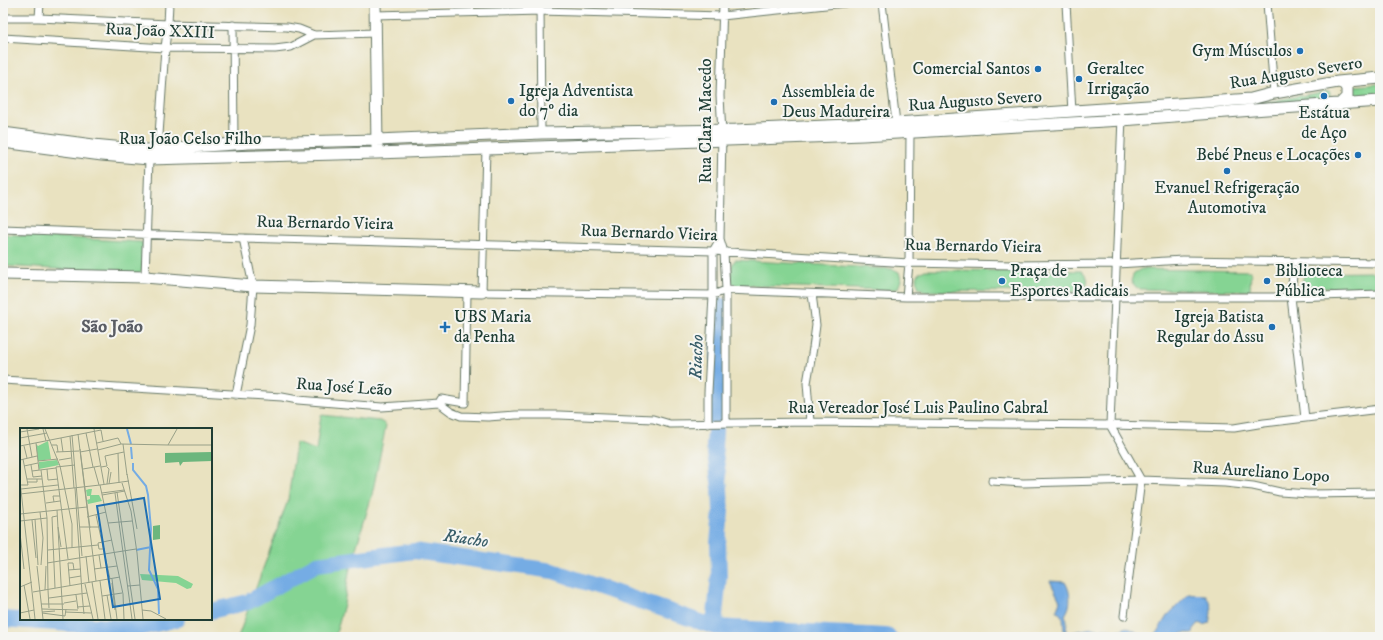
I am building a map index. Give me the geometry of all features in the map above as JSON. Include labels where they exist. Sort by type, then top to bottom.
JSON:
[{"type":"main road","points":[[375,3],[377,153]]},
{"type":"main road","name":"Rua Augusto Severo","points":[[863,130],[896,123],[1122,109],[1250,99],[1274,93],[1338,82],[1380,78]]},
{"type":"main road","points":[[1352,80],[1350,95],[1355,103]]},
{"type":"main road","points":[[1338,82],[1343,83],[1348,92],[1348,97],[1339,104]]},
{"type":"main road","name":"Rua Augusto Severo","points":[[377,153],[486,149],[722,135],[863,130],[910,132],[1122,120],[1380,102]]},
{"type":"main road","name":"Rua João Celso Filho","points":[[3,133],[146,150],[234,144],[377,140]]},
{"type":"main road","name":"Rua Augusto Severo","points":[[377,140],[541,133],[722,135]]},
{"type":"main road","name":"Rua João Celso Filho","points":[[3,142],[102,155],[149,159],[377,153]]},
{"type":"main road","points":[[3,274],[145,277],[253,286],[482,292]]},
{"type":"street","points":[[39,18],[40,3]]},
{"type":"street","points":[[158,149],[169,3]]},
{"type":"street","points":[[540,3],[541,133]]},
{"type":"street","name":"Rua Clara Macedo","points":[[723,3],[721,16],[720,96],[722,135],[720,239],[724,252],[726,290],[726,423]]},
{"type":"street","points":[[375,15],[540,11],[721,16],[786,7],[845,3]]},
{"type":"street","points":[[882,3],[896,123]]},
{"type":"street","points":[[1066,3],[1072,112]]},
{"type":"street","points":[[1267,3],[1274,93]]},
{"type":"street","name":"Rua João XXIII","points":[[3,18],[287,27],[299,29],[314,35],[376,33]]},
{"type":"street","points":[[233,25],[234,144]]},
{"type":"street","name":"Rua João XXIII","points":[[3,38],[165,48],[274,49],[291,47],[314,35]]},
{"type":"street","points":[[1122,109],[1110,425],[1141,480],[1124,616]]},
{"type":"street","points":[[906,297],[909,262],[910,132]]},
{"type":"street","points":[[486,149],[482,292],[713,295],[726,290],[906,297],[1291,296],[1380,294]]},
{"type":"street","points":[[145,277],[149,159]]},
{"type":"street","name":"Rua Bernardo Vieira","points":[[3,229],[243,238],[713,251],[909,262],[1013,265],[1117,264],[1183,260],[1244,260],[1294,263],[1380,263]]},
{"type":"street","points":[[236,395],[250,325],[253,286],[243,238]]},
{"type":"street","name":"Rua Clara Macedo","points":[[713,251],[720,239]]},
{"type":"street","points":[[708,424],[708,392],[713,295],[713,251]]},
{"type":"street","points":[[1294,263],[1291,296],[1305,418]]},
{"type":"street","name":"Rua José Leão","points":[[3,380],[236,395],[282,396],[298,400],[382,407],[439,403],[441,399],[465,403],[468,292]]},
{"type":"street","points":[[810,422],[806,383],[816,325],[812,294]]},
{"type":"street","points":[[439,403],[451,412],[461,416],[488,417],[516,415],[559,415],[653,418],[670,424],[726,423]]},
{"type":"street","name":"Rua Vereador José Luis Paulino Cabral","points":[[726,423],[810,422],[1110,425],[1234,428],[1380,409]]},
{"type":"street","points":[[992,481],[1023,483],[1141,480]]},
{"type":"street","name":"Rua Aureliano Lopo","points":[[1141,480],[1225,483],[1294,493],[1380,493]]},
{"type":"green space","points":[[1380,84],[1380,96],[1356,98],[1353,95],[1352,90],[1354,86]]},
{"type":"green space","points":[[1328,91],[1330,92],[1329,100],[1272,103],[1129,115],[1131,112],[1272,101]]},
{"type":"green space","points":[[3,234],[140,242],[143,243],[143,269],[140,274],[3,266]]},
{"type":"green space","points":[[735,260],[893,269],[899,272],[901,280],[898,288],[891,290],[733,285],[731,280],[731,272],[733,262]]},
{"type":"green space","points":[[1141,269],[1251,271],[1250,291],[1140,289],[1131,281],[1134,273]]},
{"type":"green space","name":"Praça de Esportes Radicais","points":[[925,270],[1081,271],[1087,277],[1087,285],[1084,290],[1079,292],[925,291],[919,288],[916,280],[919,273]]},
{"type":"green space","points":[[1371,272],[1375,275],[1377,281],[1374,287],[1371,288],[1307,288],[1304,287],[1303,283],[1303,278],[1307,273]]},
{"type":"green space","points":[[321,415],[380,421],[386,425],[372,495],[349,572],[344,604],[335,637],[238,637],[288,500],[296,443],[316,450]]},
{"type":"water","points":[[1050,581],[1065,582],[1069,590],[1070,603],[1065,615],[1067,620],[1066,631],[1064,631],[1063,618],[1058,611],[1056,611],[1060,601]]},
{"type":"water","points":[[1189,594],[1206,595],[1211,609],[1209,623],[1203,625],[1199,623],[1194,629],[1193,633],[1183,633],[1178,637],[1154,637],[1167,616]]},
{"type":"water","points":[[1127,627],[1138,633],[1140,637],[1049,637],[1051,634],[1059,635],[1092,628],[1100,630],[1103,628],[1109,630],[1121,630]]},
{"type":"waterway","name":"Riacho","points":[[716,627],[715,615],[719,576],[718,543],[721,512],[720,488],[714,446],[717,404],[720,305]]},
{"type":"waterway","name":"Riacho","points":[[212,611],[248,602],[317,564],[414,551],[553,571],[715,627],[889,637]]},
{"type":"waterway","name":"Riacho","points":[[3,619],[136,629],[173,620]]},
{"type":"place","name":"Gym Músculos","points":[[1300,51]]},
{"type":"place","name":"Comercial Santos","points":[[1038,69]]},
{"type":"place","name":"Geraltec Irrigação","points":[[1079,79]]},
{"type":"place","name":"Estátua de Aço","points":[[1324,96]]},
{"type":"place","name":"Igreja Adventista do 7º dia","points":[[511,101]]},
{"type":"place","name":"Assembleia de Deus Madureira","points":[[774,102]]},
{"type":"place","name":"Bebé Pneus e Locações","points":[[1358,155]]},
{"type":"place","name":"Evanuel Refrigeração Automotiva","points":[[1227,171]]},
{"type":"place","name":"Praça de Esportes Radicais","points":[[1002,281]]},
{"type":"place","name":"Biblioteca Pública","points":[[1267,281]]},
{"type":"place","name":"UBS Maria da Penha","points":[[445,327]]},
{"type":"place","name":"Igreja Batista Regular do Assu","points":[[1272,327]]},
{"type":"district","name":"São João","points":[[112,327]]}]
